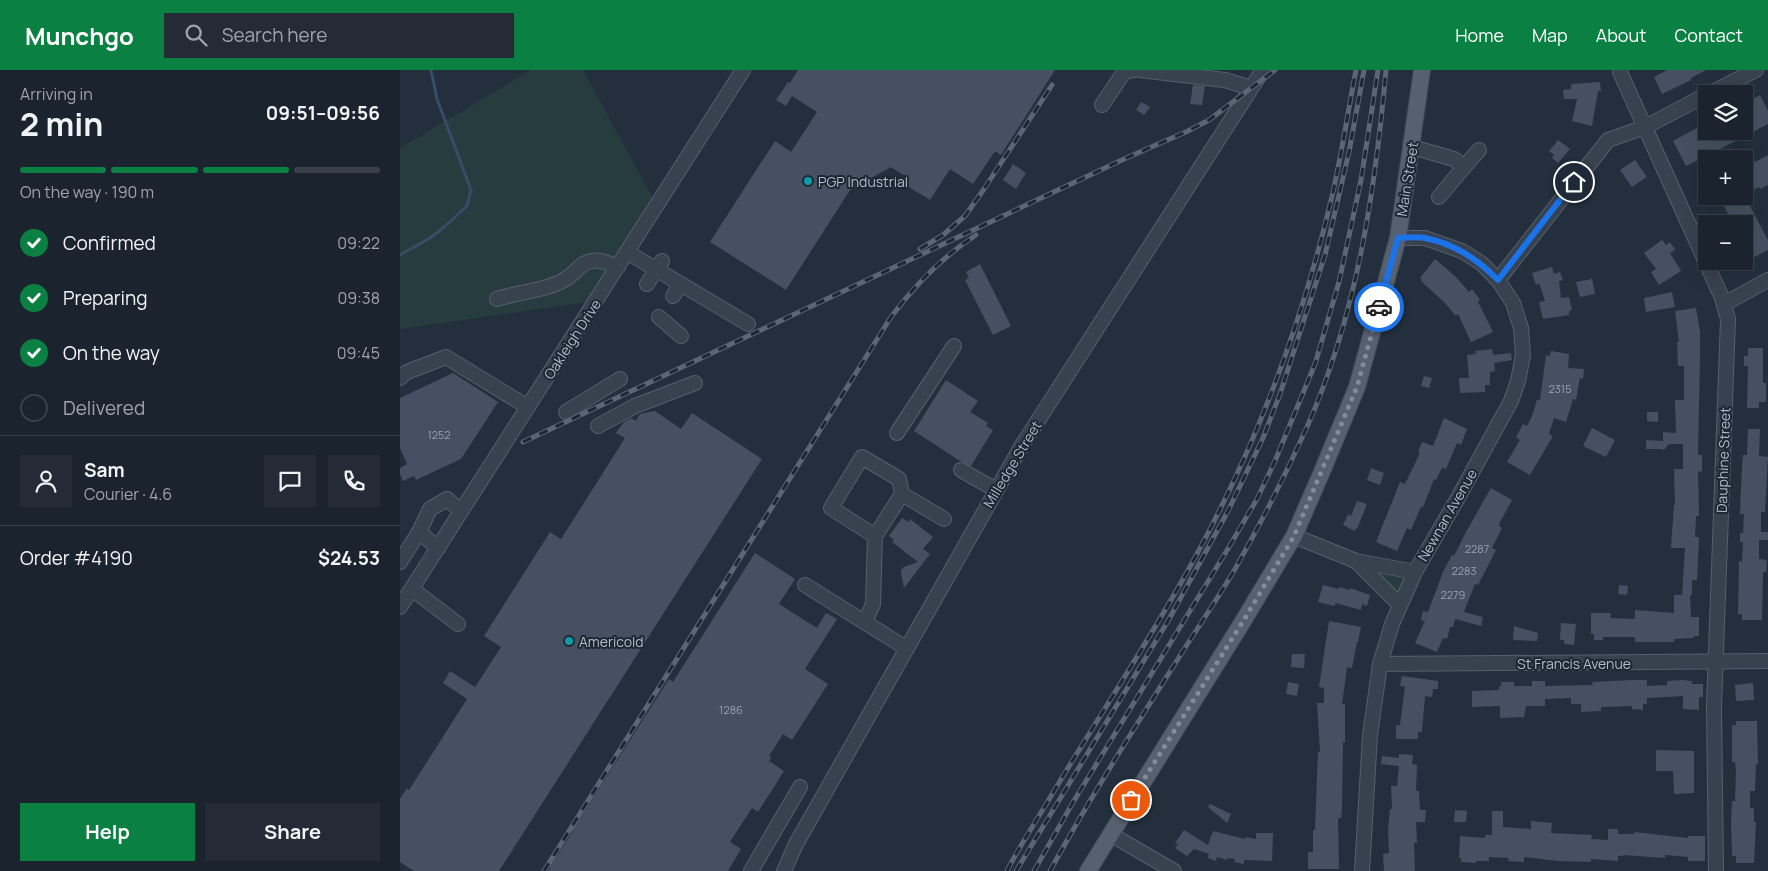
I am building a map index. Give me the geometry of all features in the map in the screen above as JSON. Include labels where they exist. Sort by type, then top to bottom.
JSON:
[{"type":"main road","name":"Main Street","points":[[1088,871],[1294,536],[1357,387],[1398,238],[1422,70]]},
{"type":"street","name":"Oakleigh Drive","points":[[400,607],[743,70]]},
{"type":"street","points":[[1102,105],[1124,72],[1134,70]]},
{"type":"street","points":[[1140,70],[1225,80],[1256,77]]},
{"type":"street","points":[[1726,85],[1756,70]]},
{"type":"street","name":"Dauphine Street","points":[[1620,72],[1724,304],[1728,319],[1714,707],[1716,871]]},
{"type":"street","name":"Milledge Street","points":[[784,871],[796,844],[1021,447],[1256,77]]},
{"type":"street","points":[[1498,280],[1608,140],[1645,127],[1698,99]]},
{"type":"street","points":[[1412,146],[1454,158],[1464,167]]},
{"type":"street","points":[[1439,197],[1479,150]]},
{"type":"street","name":"Newnan Avenue","points":[[1362,871],[1370,735],[1380,664],[1392,624],[1415,572],[1510,400],[1518,381],[1523,355],[1521,328],[1513,303],[1498,280],[1481,263],[1462,251],[1425,238],[1398,238]]},
{"type":"street","points":[[627,252],[659,266],[748,324]]},
{"type":"street","points":[[497,299],[547,286],[568,278],[579,266],[591,261],[600,261],[618,267]]},
{"type":"street","points":[[647,284],[659,266]]},
{"type":"street","points":[[673,296],[677,278]]},
{"type":"street","points":[[1724,304],[1768,280]]},
{"type":"street","points":[[659,317],[681,336]]},
{"type":"street","points":[[897,433],[954,346]]},
{"type":"street","points":[[400,378],[407,372],[446,357],[528,406]]},
{"type":"street","points":[[566,412],[620,379]]},
{"type":"street","points":[[598,426],[635,406],[694,383]]},
{"type":"street","points":[[865,622],[872,604],[875,536],[902,494],[899,479],[862,457],[831,508],[875,536]]},
{"type":"street","points":[[961,470],[996,490]]},
{"type":"street","points":[[902,494],[944,519]]},
{"type":"street","points":[[400,562],[430,509],[447,499],[461,512]]},
{"type":"street","points":[[418,532],[438,548]]},
{"type":"street","points":[[1294,536],[1356,561],[1415,572]]},
{"type":"street","points":[[1356,561],[1400,605]]},
{"type":"street","points":[[805,585],[906,648]]},
{"type":"street","points":[[412,589],[458,624]]},
{"type":"street","name":"St Francis Avenue","points":[[1380,664],[1768,661]]},
{"type":"street","points":[[751,871],[800,787]]},
{"type":"street","points":[[1110,834],[1174,871]]},
{"type":"green space","points":[[531,70],[583,70],[655,202],[602,300],[400,329],[400,148]]},
{"type":"green space","points":[[1361,566],[1413,576],[1401,601]]},
{"type":"building","name":"PGP Industrial","points":[[798,70],[1055,70],[1001,155],[995,151],[973,184],[950,169],[930,200],[904,184],[908,178],[891,167],[850,190],[786,290],[710,242],[775,141],[791,152],[817,112],[792,96],[786,106],[776,100]]},
{"type":"building","points":[[1667,70],[1706,70],[1691,78],[1691,80],[1662,94],[1654,77]]},
{"type":"building","points":[[1600,82],[1601,91],[1598,91],[1592,126],[1572,121],[1577,99],[1564,99],[1563,90],[1571,89],[1573,84]]},
{"type":"building","points":[[1193,85],[1205,86],[1202,105],[1190,104]]},
{"type":"building","points":[[1760,95],[1768,111],[1768,124],[1753,132],[1753,99]]},
{"type":"building","points":[[1141,102],[1150,107],[1144,115],[1136,110]]},
{"type":"building","points":[[1698,127],[1698,140],[1737,140],[1721,150],[1698,150],[1698,160],[1686,166],[1673,141]]},
{"type":"building","points":[[1558,140],[1570,149],[1558,163],[1552,158],[1554,155],[1549,151]]},
{"type":"building","points":[[1768,155],[1768,185],[1760,189],[1759,187],[1753,190],[1753,163]]},
{"type":"building","points":[[1635,160],[1647,177],[1632,187],[1620,170]]},
{"type":"building","points":[[1013,164],[1026,173],[1016,189],[1003,180]]},
{"type":"building","points":[[1724,205],[1749,205],[1768,240],[1768,250],[1753,258],[1753,215],[1728,215]]},
{"type":"building","points":[[1662,240],[1666,245],[1670,242],[1675,250],[1670,253],[1681,271],[1659,285],[1651,272],[1656,269],[1644,253]]},
{"type":"building","points":[[1435,259],[1456,277],[1469,292],[1472,289],[1480,300],[1478,302],[1493,332],[1471,342],[1458,314],[1456,316],[1421,281],[1420,278]]},
{"type":"building","points":[[980,264],[1011,326],[993,335],[965,280],[969,278],[966,272]]},
{"type":"building","points":[[1552,267],[1554,274],[1560,272],[1563,280],[1559,281],[1561,298],[1569,297],[1572,310],[1569,311],[1569,315],[1543,319],[1539,302],[1545,301],[1539,283],[1536,285],[1532,273]]},
{"type":"building","points":[[1592,279],[1595,294],[1580,297],[1576,282]]},
{"type":"building","points":[[1672,292],[1675,307],[1646,312],[1644,298]]},
{"type":"building","points":[[1696,308],[1700,332],[1698,455],[1702,455],[1702,471],[1698,472],[1699,516],[1696,516],[1695,537],[1699,537],[1697,580],[1692,580],[1692,595],[1690,595],[1691,617],[1699,617],[1699,636],[1674,639],[1674,642],[1635,642],[1635,637],[1603,637],[1603,640],[1594,640],[1594,634],[1591,634],[1591,613],[1611,613],[1610,618],[1635,619],[1635,610],[1674,613],[1674,595],[1682,595],[1685,548],[1671,548],[1675,505],[1674,469],[1683,469],[1683,444],[1669,444],[1663,451],[1663,449],[1646,449],[1646,440],[1663,441],[1663,432],[1676,433],[1675,400],[1684,400],[1684,366],[1678,366],[1677,342],[1679,342],[1675,311]]},
{"type":"building","points":[[1748,348],[1763,348],[1763,383],[1766,383],[1766,402],[1759,402],[1759,408],[1747,408],[1748,366],[1744,366],[1744,356],[1748,356]]},
{"type":"building","points":[[1492,349],[1493,355],[1511,353],[1512,360],[1494,363],[1495,371],[1490,372],[1490,385],[1485,385],[1485,392],[1460,393],[1459,378],[1469,378],[1467,355],[1476,354],[1475,351]]},
{"type":"building","points":[[1551,351],[1569,354],[1568,368],[1584,369],[1583,379],[1580,378],[1576,400],[1573,399],[1566,422],[1554,418],[1549,434],[1553,436],[1530,475],[1507,462],[1520,440],[1516,437],[1523,424],[1527,426],[1537,400],[1540,400],[1546,355],[1550,356]]},
{"type":"building","points":[[453,373],[498,402],[461,459],[416,480],[414,476],[403,481],[400,468],[407,464],[400,448],[400,398]]},
{"type":"building","points":[[1424,376],[1432,378],[1429,388],[1421,386]]},
{"type":"building","points":[[946,380],[978,401],[970,412],[988,423],[986,426],[993,430],[971,466],[914,431]]},
{"type":"building","name":"Americold","points":[[655,411],[681,429],[692,413],[762,459],[499,871],[414,871],[400,862],[400,799],[407,788],[409,790],[467,699],[443,683],[450,671],[475,687],[501,647],[484,636],[550,532],[561,539],[625,438],[616,433],[624,422],[631,418],[636,421],[640,414]]},
{"type":"building","points":[[1647,412],[1658,412],[1658,422],[1647,421]]},
{"type":"building","points":[[1444,418],[1467,429],[1461,445],[1457,443],[1446,469],[1442,468],[1436,480],[1434,479],[1423,507],[1421,507],[1411,530],[1407,528],[1397,551],[1376,542],[1400,482],[1405,484],[1420,453],[1418,452],[1422,442],[1433,446]]},
{"type":"building","points":[[1592,428],[1615,440],[1606,457],[1583,446]]},
{"type":"building","points":[[1748,429],[1760,429],[1759,456],[1768,457],[1765,512],[1761,512],[1761,532],[1768,532],[1768,540],[1759,540],[1759,559],[1767,560],[1766,572],[1763,572],[1762,620],[1742,620],[1742,614],[1738,614],[1739,561],[1742,562],[1743,542],[1740,542],[1740,533],[1743,533],[1744,514],[1740,514],[1742,466],[1743,455],[1747,455]]},
{"type":"building","points":[[1371,468],[1384,473],[1380,485],[1367,480]]},
{"type":"building","points":[[1491,488],[1512,500],[1499,524],[1502,528],[1492,548],[1496,550],[1478,585],[1475,584],[1464,612],[1483,617],[1481,626],[1455,619],[1453,627],[1450,627],[1447,639],[1443,638],[1437,652],[1415,643],[1425,621],[1421,620],[1423,611],[1428,612],[1443,572],[1452,555],[1454,556]]},
{"type":"building","points":[[1357,501],[1367,504],[1355,531],[1343,525],[1348,514],[1351,516]]},
{"type":"building","points":[[902,518],[908,522],[910,519],[933,537],[923,549],[930,554],[904,588],[901,570],[918,562],[892,542],[894,540],[889,536]]},
{"type":"building","points":[[755,553],[795,579],[779,604],[817,628],[826,613],[837,619],[805,669],[828,684],[792,740],[783,734],[769,756],[771,757],[769,761],[784,771],[758,812],[752,808],[730,842],[741,849],[728,871],[548,871],[550,867],[547,865],[554,854],[557,856],[573,831],[570,829],[577,818],[579,820],[669,679],[673,682]]},
{"type":"building","points":[[1323,585],[1339,589],[1339,587],[1350,590],[1350,588],[1370,595],[1367,606],[1362,604],[1361,610],[1335,603],[1335,606],[1318,602]]},
{"type":"building","points":[[1619,585],[1628,586],[1627,595],[1618,594]]},
{"type":"building","points":[[1329,621],[1361,627],[1352,668],[1347,667],[1342,704],[1345,704],[1345,742],[1343,742],[1342,810],[1341,818],[1338,818],[1339,869],[1308,869],[1308,852],[1313,852],[1318,752],[1320,752],[1317,703],[1324,703],[1324,688],[1319,687]]},
{"type":"building","points":[[1561,623],[1576,624],[1574,645],[1564,644],[1564,640],[1560,640]]},
{"type":"building","points":[[1514,626],[1538,633],[1537,641],[1513,640]]},
{"type":"building","points":[[1292,654],[1305,654],[1304,668],[1291,667]]},
{"type":"building","points":[[1402,676],[1438,681],[1438,689],[1433,689],[1432,697],[1425,696],[1422,732],[1418,732],[1418,739],[1396,739],[1396,725],[1400,725],[1405,687],[1400,686]]},
{"type":"building","points":[[1647,680],[1647,686],[1667,685],[1667,681],[1682,680],[1692,681],[1692,684],[1703,684],[1703,697],[1699,697],[1699,710],[1683,709],[1683,696],[1647,698],[1647,704],[1643,704],[1643,710],[1632,709],[1632,706],[1601,707],[1601,711],[1581,712],[1581,704],[1571,704],[1571,698],[1545,699],[1545,706],[1526,706],[1524,717],[1500,718],[1500,706],[1472,707],[1472,691],[1499,690],[1501,682],[1514,682],[1514,686],[1532,686],[1532,681],[1545,681],[1545,686],[1593,685],[1592,682]]},
{"type":"building","points":[[1288,682],[1299,684],[1297,696],[1286,694]]},
{"type":"building","points":[[1753,683],[1754,700],[1736,701],[1735,685]]},
{"type":"building","points":[[1736,721],[1757,721],[1758,764],[1756,764],[1755,791],[1750,791],[1750,808],[1754,808],[1754,822],[1756,822],[1754,863],[1736,863],[1736,856],[1732,856],[1731,822],[1732,801],[1735,801],[1736,771],[1735,762],[1732,762],[1732,725],[1736,725]]},
{"type":"building","points":[[1656,750],[1694,751],[1694,793],[1674,794],[1673,771],[1656,771]]},
{"type":"building","points":[[1399,754],[1413,755],[1412,764],[1417,765],[1416,791],[1419,791],[1420,810],[1426,810],[1425,822],[1416,822],[1417,843],[1414,843],[1415,871],[1384,871],[1383,854],[1389,853],[1388,830],[1390,809],[1392,809],[1391,786],[1397,786],[1399,766],[1381,764],[1382,756],[1399,758]]},
{"type":"building","points":[[1210,804],[1231,814],[1227,823],[1208,807]]},
{"type":"building","points":[[1455,810],[1467,811],[1466,822],[1454,822]]},
{"type":"building","points":[[1492,811],[1503,811],[1503,827],[1531,829],[1531,821],[1552,823],[1551,833],[1592,835],[1591,839],[1608,840],[1608,829],[1618,829],[1618,834],[1634,834],[1634,832],[1688,838],[1688,836],[1705,836],[1705,861],[1688,861],[1688,857],[1665,855],[1665,858],[1623,855],[1618,856],[1618,861],[1591,859],[1591,862],[1558,861],[1524,857],[1524,862],[1508,861],[1509,858],[1489,857],[1489,861],[1476,861],[1476,863],[1461,862],[1461,858],[1459,858],[1460,836],[1485,838],[1485,835],[1492,835]]},
{"type":"building","points":[[1184,830],[1208,845],[1213,831],[1245,839],[1245,837],[1256,839],[1256,833],[1273,833],[1272,861],[1244,860],[1244,864],[1234,862],[1235,859],[1227,858],[1227,860],[1217,857],[1216,861],[1208,858],[1209,854],[1194,849],[1187,856],[1175,848],[1178,844],[1175,843]]},
{"type":"waterway","points":[[400,255],[430,238],[443,228],[467,206],[471,190],[437,99],[431,70]]},
{"type":"railway","points":[[523,442],[1124,159],[1188,131],[1209,120],[1275,70]]},
{"type":"railway","points":[[1007,871],[1181,583],[1241,466],[1278,376],[1308,285],[1333,192],[1356,70]]},
{"type":"railway","points":[[1016,871],[1168,621],[1228,511],[1263,438],[1280,394],[1325,255],[1349,152],[1364,70]]},
{"type":"railway","points":[[1034,871],[1072,804],[1229,547],[1257,499],[1275,461],[1315,364],[1339,282],[1361,180],[1378,70]]},
{"type":"railway","points":[[1050,871],[1118,754],[1235,569],[1307,427],[1339,341],[1361,252],[1376,161],[1386,70]]},
{"type":"railway","points":[[920,249],[943,235],[965,216],[1052,85]]},
{"type":"railway","points":[[544,871],[891,317],[930,272],[976,235]]},
{"type":"way so far","points":[[1131,800],[1294,536],[1357,387],[1379,307]]},
{"type":"place","name":"PGP Industrial","points":[[808,181]]},
{"type":"place","name":"Americold","points":[[569,641]]},
{"type":"route","points":[[1379,307],[1398,238],[1425,238],[1462,251],[1481,263],[1498,280],[1574,182]]}]
